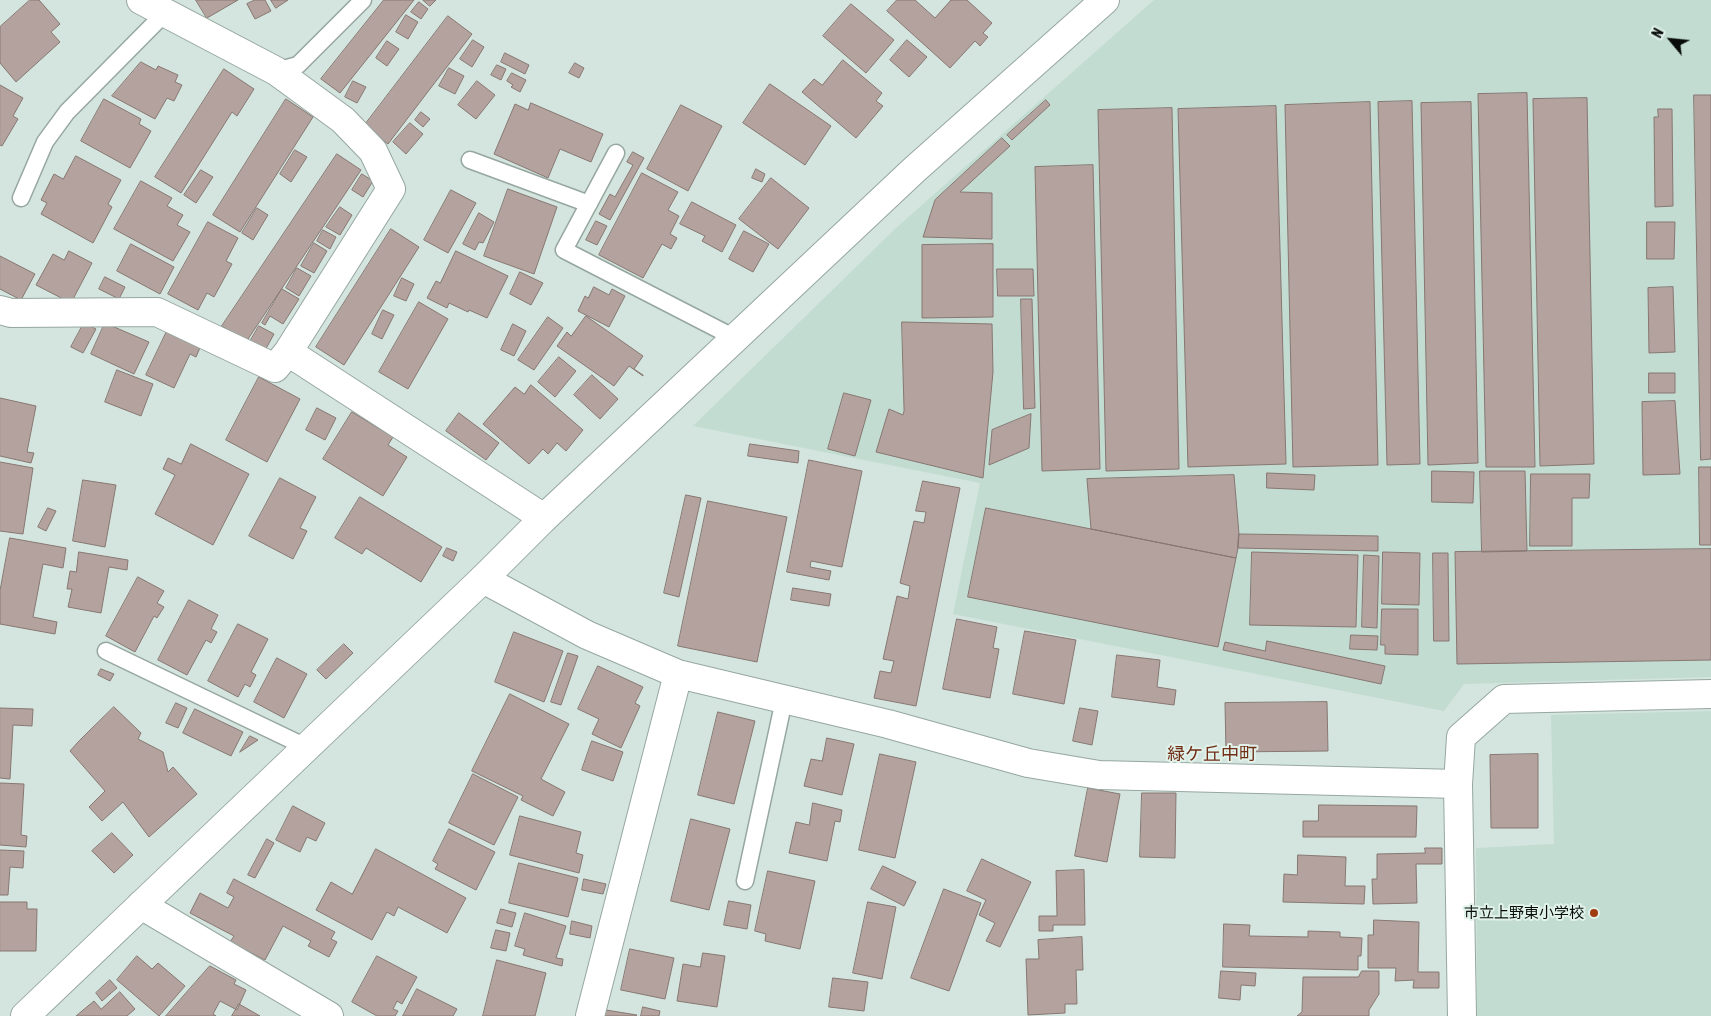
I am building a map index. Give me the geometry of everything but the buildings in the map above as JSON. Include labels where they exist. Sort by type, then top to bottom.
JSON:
[{"type":"street","points":[[0,310],[11,313],[157,312],[275,368],[288,352],[391,189],[373,151],[343,120],[276,71],[141,0]]},
{"type":"street","points":[[25,1016],[734,338],[1098,2]]},
{"type":"street","points":[[288,352],[544,518]]},
{"type":"street","points":[[483,579],[587,636],[678,674],[888,724],[1028,764],[1099,775],[1458,784]]},
{"type":"street","points":[[590,1016],[678,674]]},
{"type":"street","points":[[1462,1016],[1458,784],[1461,737],[1504,699],[1711,694]]},
{"type":"street","points":[[140,905],[329,1016]]},
{"type":"lane","points":[[276,71],[298,65],[364,0]]},
{"type":"lane","points":[[21,198],[45,142],[67,112],[165,13]]},
{"type":"lane","points":[[616,153],[564,250],[734,338]]},
{"type":"lane","points":[[470,160],[589,204]]},
{"type":"lane","points":[[106,651],[306,747]]},
{"type":"lane","points":[[745,881],[784,700]]},
{"type":"shaded area","points":[[1154,0],[1711,0],[1711,677],[1464,684],[1444,711],[953,614],[980,483],[693,426],[896,228]]},
{"type":"shaded area","name":"市立上野東小学校","points":[[1711,711],[1711,1016],[1477,1016],[1476,848],[1554,844],[1551,715]]},
{"type":"place","name":"市立上野東小学校","points":[[1594,913]]},
{"type":"district","name":"緑ケ丘中町","points":[[1212,754]]}]
